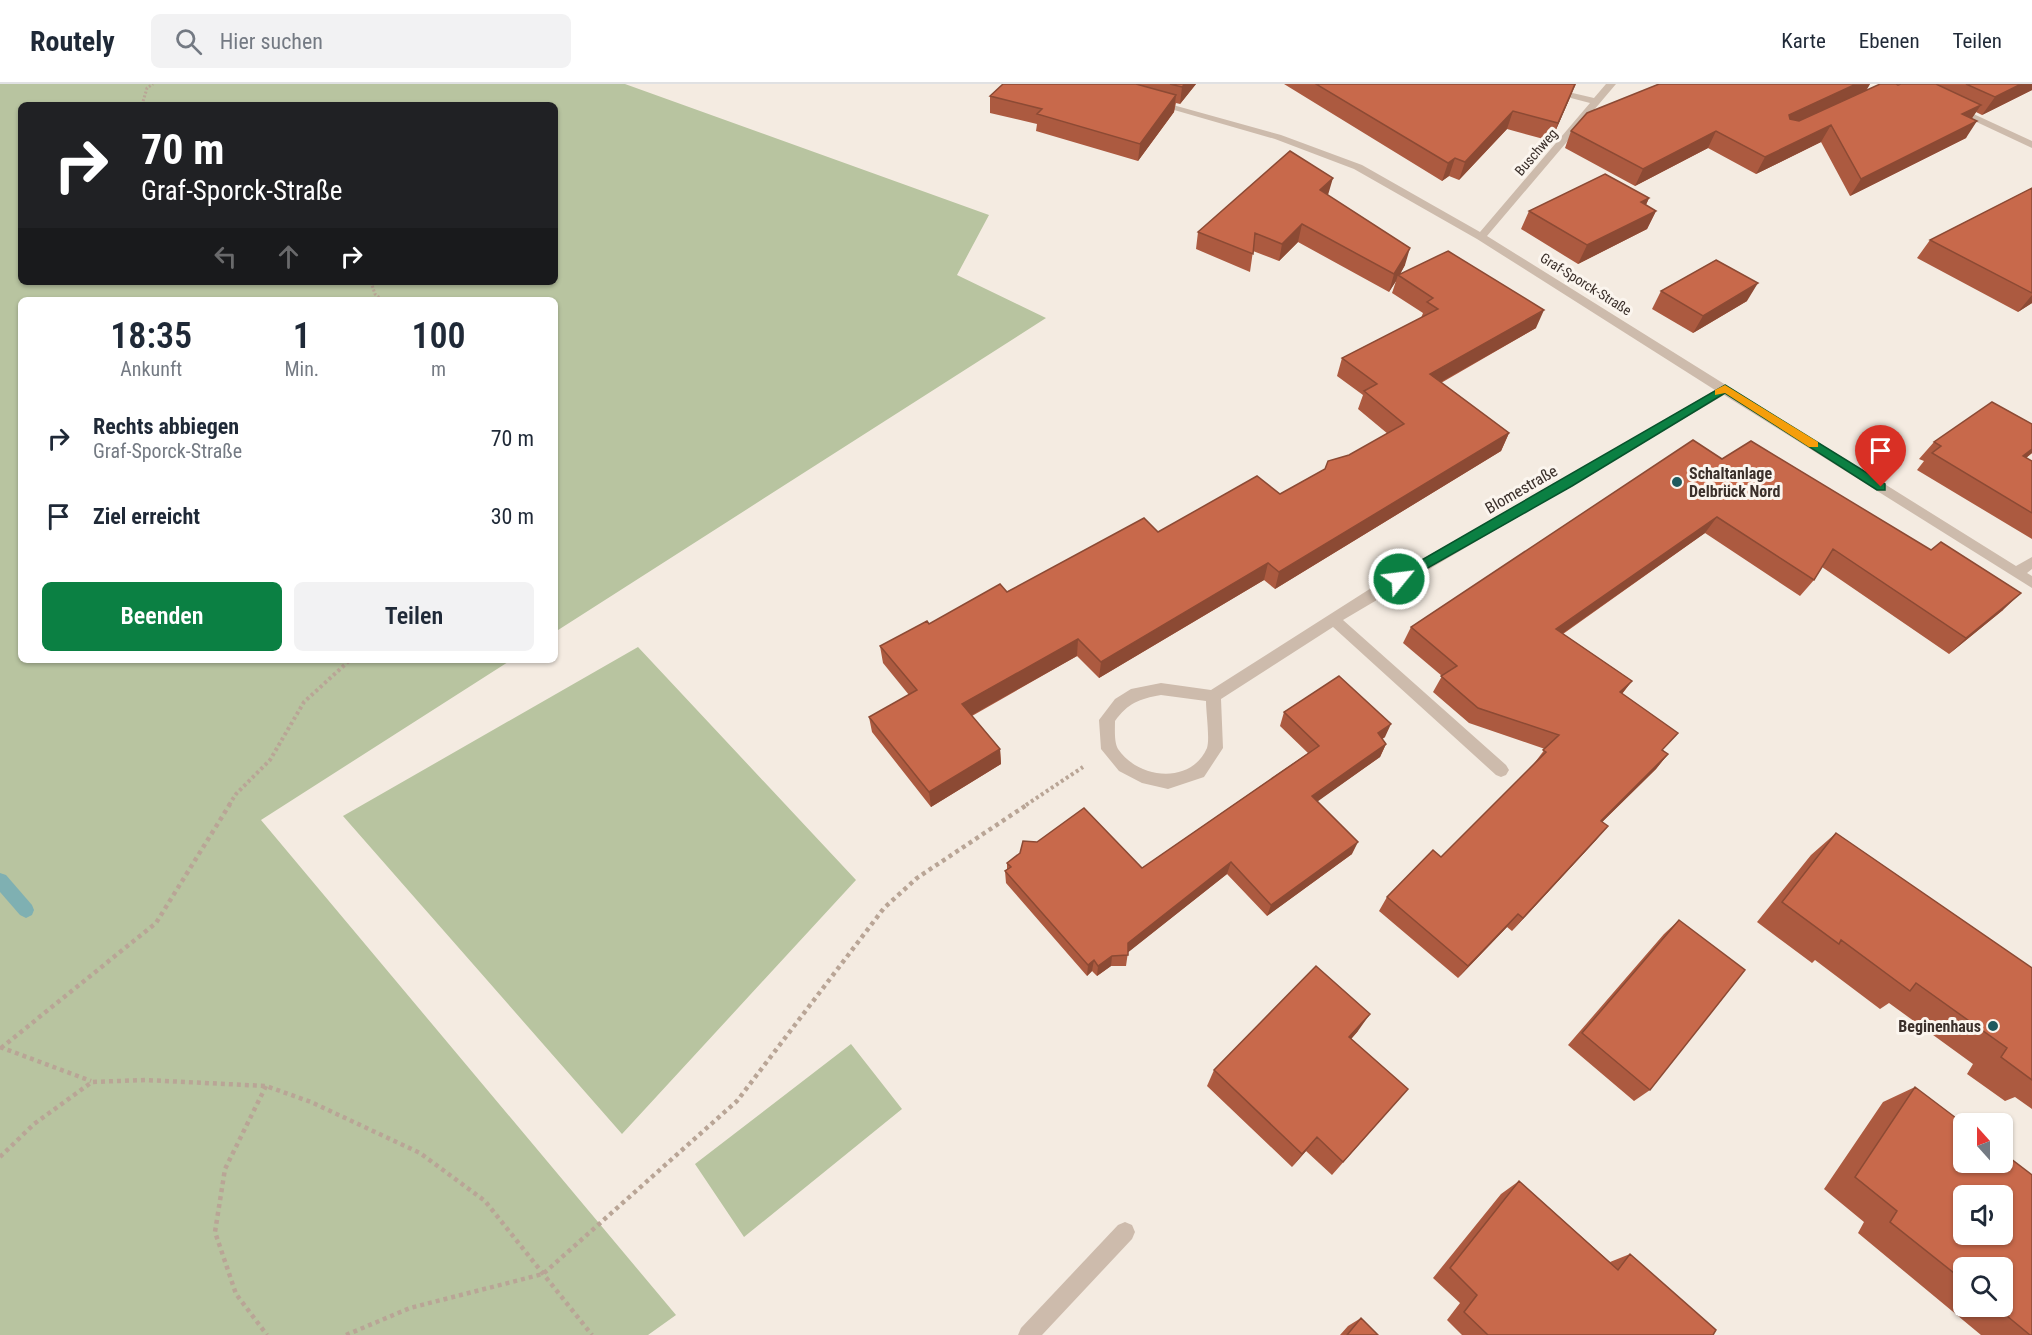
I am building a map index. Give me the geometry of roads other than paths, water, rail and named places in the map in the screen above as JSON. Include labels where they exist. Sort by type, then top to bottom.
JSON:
[{"type":"street","points":[[1522,84],[1596,101]]},
{"type":"street","name":"Buschweg","points":[[1481,237],[1611,84]]},
{"type":"street","name":"Graf-Sporck-Straße","points":[[1148,100],[1278,137],[1358,167],[1481,237],[1725,388],[2032,583]]},
{"type":"street","points":[[1942,103],[2032,145]]},
{"type":"street","name":"Blomestraße","points":[[1213,696],[1333,619],[1725,388]]},
{"type":"street","points":[[2016,573],[2032,562]]},
{"type":"street","points":[[1333,619],[1501,770]]},
{"type":"street","points":[[1161,689],[1213,696],[1215,748],[1198,772],[1168,782],[1151,778],[1124,766],[1109,749],[1107,720],[1120,703],[1136,693],[1161,689]]},
{"type":"street","points":[[1028,1335],[1125,1232]]},
{"type":"waterway","points":[[0,880],[26,910]]},
{"type":"place","name":"Schaltanlage Delbrück Nord","points":[[1677,482]]},
{"type":"place","name":"Beginenhaus","points":[[1993,1026]]}]
